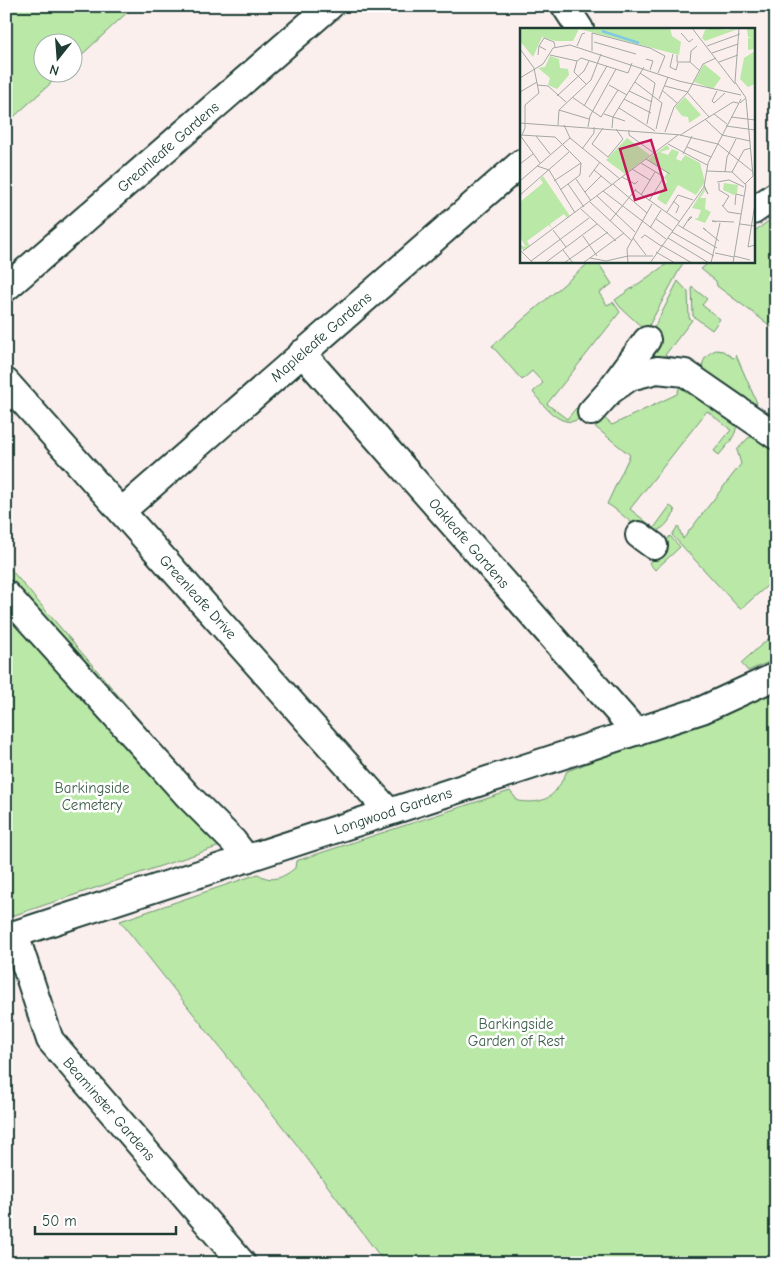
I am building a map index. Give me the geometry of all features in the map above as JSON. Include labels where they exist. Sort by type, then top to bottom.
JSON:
[{"type":"street","name":"Greanleafe Gardens","points":[[6,288],[330,6]]},
{"type":"street","points":[[565,6],[579,28]]},
{"type":"street","name":"Mapleleafe Gardens","points":[[122,511],[520,163]]},
{"type":"street","points":[[754,211],[776,195]]},
{"type":"street","points":[[591,412],[610,391],[647,340]]},
{"type":"street","name":"Oakleafe Gardens","points":[[302,353],[636,732]]},
{"type":"street","points":[[610,391],[630,377],[657,370],[685,373],[776,436]]},
{"type":"street","name":"Greenleafe Drive","points":[[6,382],[389,812]]},
{"type":"street","points":[[6,594],[175,782],[233,841],[247,858]]},
{"type":"street","name":"Longwood Gardens","points":[[11,935],[702,710],[776,676]]},
{"type":"street","name":"Beaminster Gardens","points":[[11,935],[50,1040],[230,1259]]},
{"type":"green space","points":[[6,6],[134,6],[82,55],[82,32],[32,32],[32,82],[52,82],[6,124]]},
{"type":"green space","points":[[776,216],[776,322],[772,327],[717,286],[716,281],[701,269],[710,262],[754,262],[754,231]]},
{"type":"green space","points":[[590,262],[598,262],[612,284],[599,293],[607,305],[613,302],[620,312],[547,404],[567,419],[576,408],[584,415],[577,420],[570,422],[562,420],[549,411],[533,392],[543,383],[532,371],[522,380],[492,346]]},
{"type":"green space","points":[[670,262],[683,262],[646,331],[615,300]]},
{"type":"green space","points":[[678,281],[688,292],[689,318],[692,320],[662,359],[639,367],[650,336]]},
{"type":"green space","points":[[692,287],[707,299],[702,305],[720,319],[712,330],[693,316]]},
{"type":"green space","points":[[716,350],[723,351],[733,358],[736,355],[757,403],[750,406],[702,371],[705,358]]},
{"type":"green space","points":[[682,381],[736,420],[736,430],[732,439],[719,455],[714,451],[731,430],[707,411],[630,509],[654,528],[670,506],[674,509],[675,513],[664,527],[655,531],[648,531],[633,524],[607,504],[630,455],[594,426],[602,416],[612,425],[677,394]]},
{"type":"green space","points":[[754,436],[762,438],[776,449],[776,578],[742,608],[739,608],[672,535],[678,526],[683,539],[741,464],[737,450],[748,438]]},
{"type":"green space","points":[[670,536],[680,547],[655,570],[649,563]]},
{"type":"green space","name":"Barkingside Cemetery","points":[[6,564],[241,839],[6,918]]},
{"type":"green space","points":[[776,632],[776,659],[748,671],[741,663]]},
{"type":"green space","name":"Barkingside Garden of Rest","points":[[776,692],[776,1263],[385,1263],[297,1145],[120,921],[258,874],[272,879],[281,877],[295,868],[296,861],[510,791],[518,801],[536,802],[543,800],[554,793],[567,771]]}]
